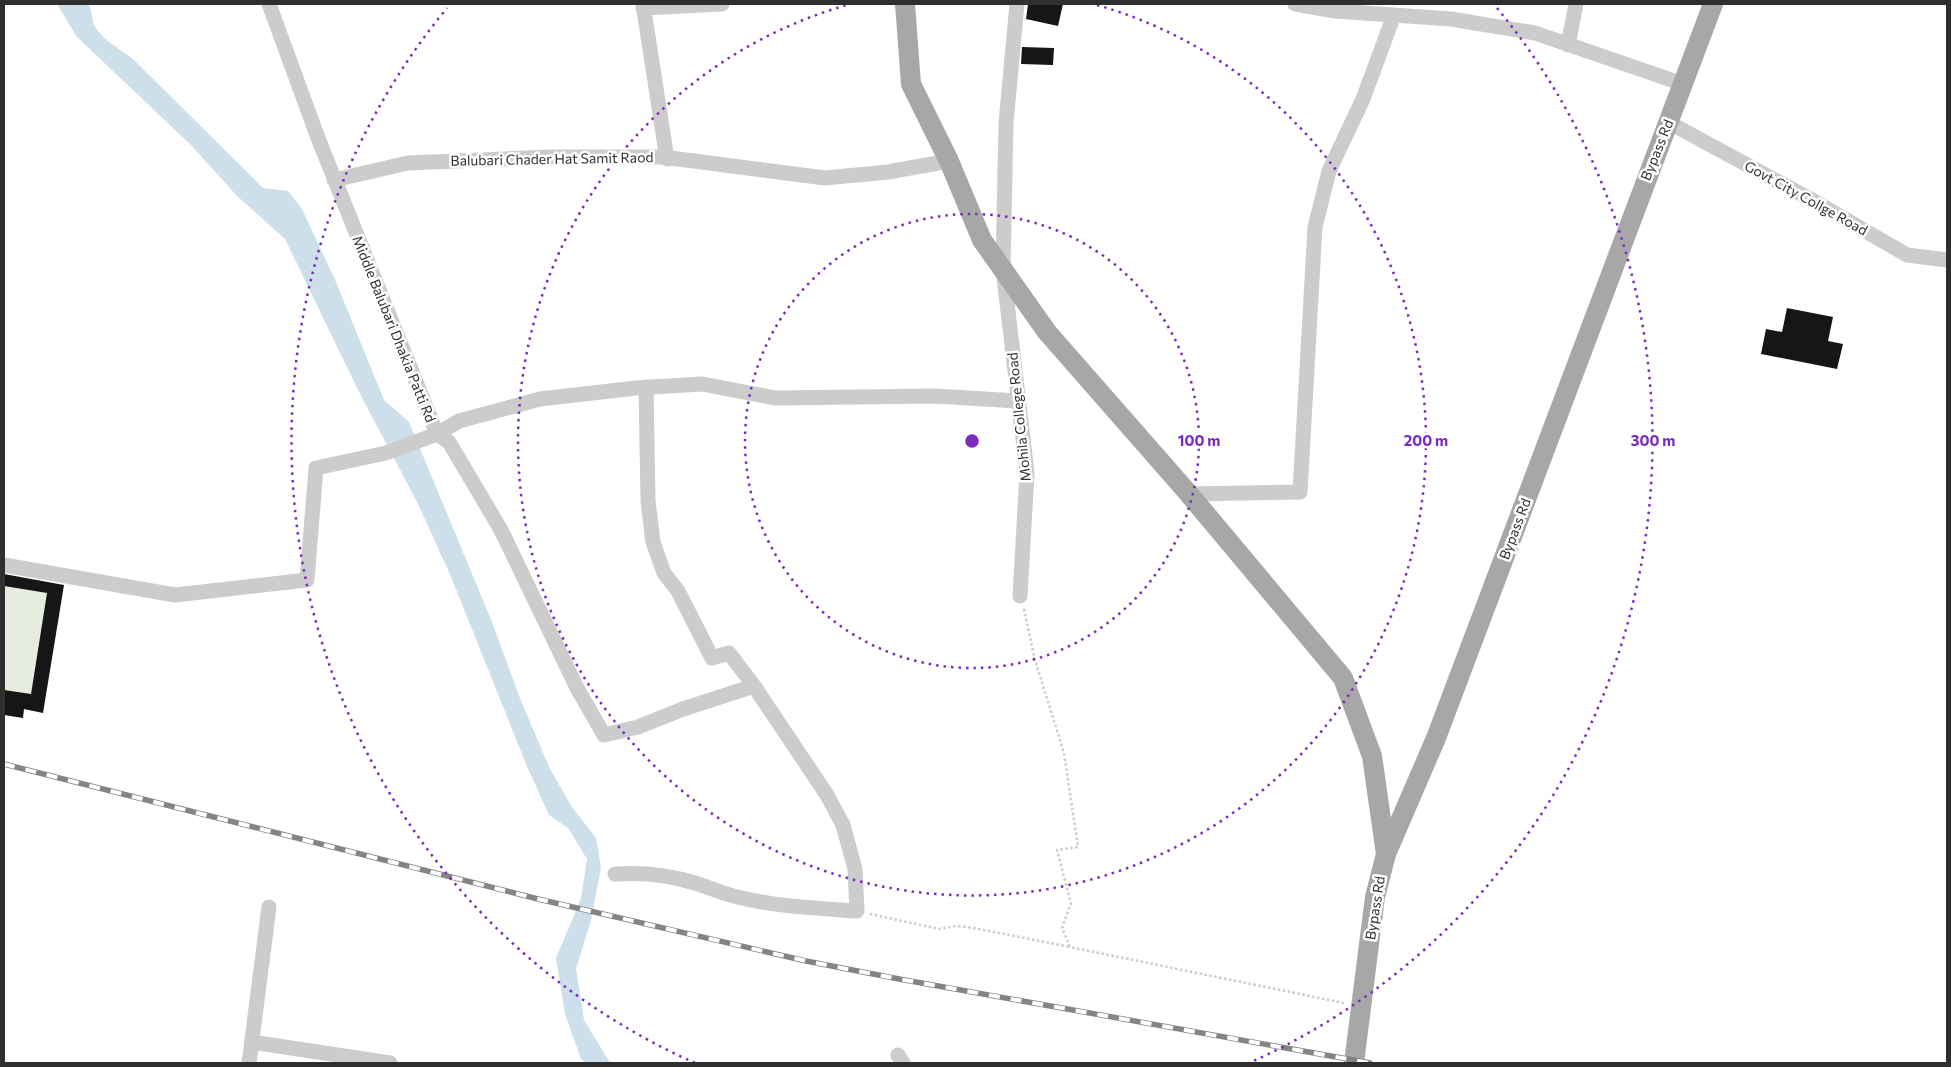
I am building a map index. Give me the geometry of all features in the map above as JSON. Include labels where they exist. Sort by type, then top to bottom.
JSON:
[{"type":"main road","points":[[905,4],[911,84],[950,161],[982,240],[1046,332],[1189,494],[1343,678],[1372,756],[1386,854]]},
{"type":"main road","name":"Bypass Rd","points":[[1354,1063],[1375,897],[1386,854],[1436,738],[1713,4]]},
{"type":"street","name":"Middle Balubari Dhakia Patti Rd","points":[[269,4],[334,180],[437,434],[449,442],[501,530],[577,688],[604,735],[638,727],[683,709],[754,686]]},
{"type":"street","points":[[667,158],[643,6],[720,4]]},
{"type":"street","name":"Mohila College Road","points":[[1017,4],[1006,123],[1003,269],[1027,473],[1020,596]]},
{"type":"street","points":[[1295,4],[1335,11],[1451,19],[1535,33],[1683,84]]},
{"type":"street","points":[[1568,45],[1576,4]]},
{"type":"street","points":[[1189,494],[1300,492],[1315,227],[1329,170],[1363,99],[1394,15]]},
{"type":"street","name":"Govt City Collge Road","points":[[1668,122],[1812,200],[1907,255],[1947,260]]},
{"type":"street","name":"Balubari Chader Hat Samit Raod","points":[[334,180],[408,163],[551,157],[667,158],[825,178],[888,172],[950,161]]},
{"type":"street","points":[[4,565],[175,595],[307,580],[316,468],[386,454],[437,434],[459,421],[540,399],[646,387],[702,384],[775,398],[935,396],[1018,401]]},
{"type":"street","points":[[615,874],[660,875],[694,882],[741,898],[779,905],[857,911],[855,869],[843,825],[827,795],[754,686],[729,653],[712,658],[678,591],[664,573],[653,542],[648,501],[646,387]]},
{"type":"street","points":[[250,1063],[269,907]]},
{"type":"street","points":[[252,1042],[390,1063]]},
{"type":"path","points":[[1020,596],[1035,660],[1064,753],[1078,847],[1057,850],[1071,903],[1062,928],[1070,947]]},
{"type":"path","points":[[857,911],[939,929],[956,926],[974,928],[1281,989],[1325,1000],[1362,1005]]},
{"type":"shaded area","points":[[4,586],[47,593],[28,710],[24,710],[27,694],[4,690]]},
{"type":"water","points":[[57,4],[88,4],[98,32],[133,59],[263,188],[288,191],[302,209],[336,282],[384,400],[409,422],[492,622],[519,696],[550,769],[572,807],[596,838],[601,867],[591,920],[576,969],[584,1020],[612,1063],[587,1063],[581,1059],[565,1014],[556,958],[581,899],[587,859],[568,828],[549,815],[526,764],[449,572],[417,502],[360,394],[285,239],[237,196],[192,146],[77,37]]},
{"type":"building","points":[[1028,4],[1063,4],[1058,26],[1026,19]]},
{"type":"building","points":[[1022,47],[1054,48],[1053,65],[1021,64]]},
{"type":"building","points":[[1787,308],[1833,317],[1828,341],[1843,344],[1837,369],[1761,354],[1766,329],[1782,332]]},
{"type":"building","points":[[4,574],[64,585],[43,713],[24,709],[23,718],[4,715],[4,690],[31,694],[47,593],[4,586]]},
{"type":"railway","points":[[4,764],[538,899],[806,961],[1370,1063]]}]
